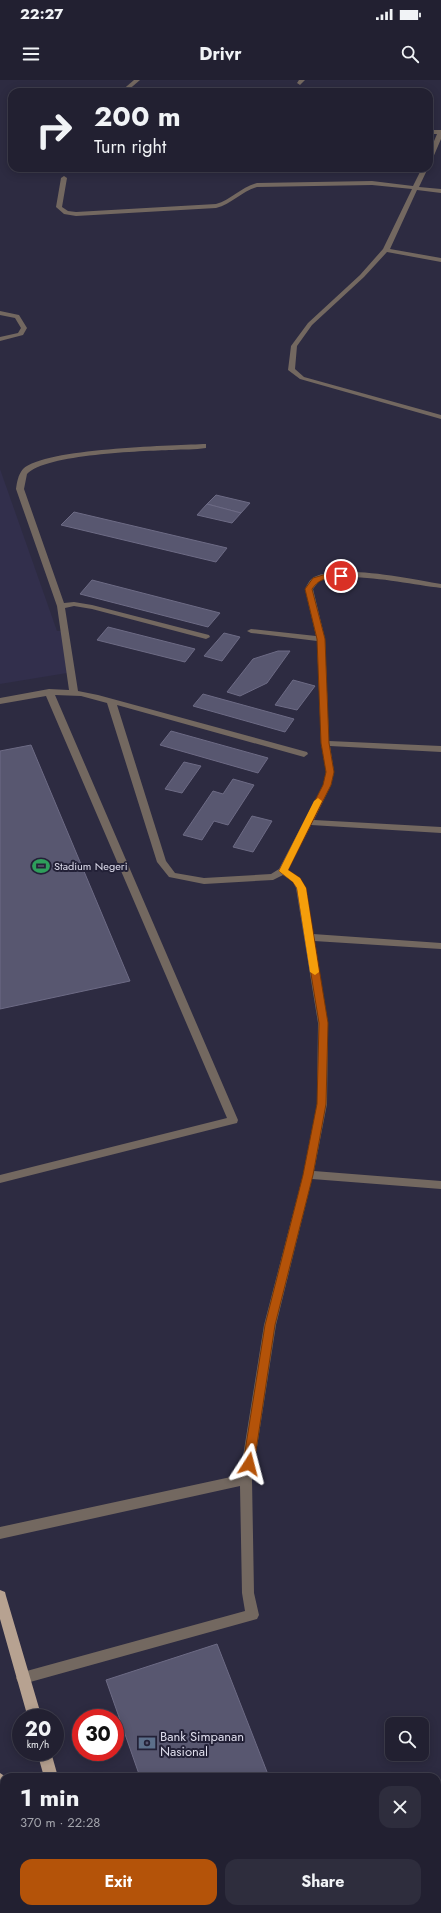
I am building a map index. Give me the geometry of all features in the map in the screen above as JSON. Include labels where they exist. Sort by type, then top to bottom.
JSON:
[{"type":"main road","points":[[0,1596],[32,1709]]},
{"type":"main road","points":[[47,1761],[50,1773]]},
{"type":"street","points":[[128,88],[137,80]]},
{"type":"street","points":[[433,151],[441,133]]},
{"type":"street","points":[[423,172],[386,250],[362,276],[310,324],[294,346],[291,370],[302,378],[441,417]]},
{"type":"street","points":[[64,178],[59,207],[66,213],[76,214],[216,206],[226,204],[232,200],[239,191],[246,187],[257,185],[372,183],[441,191]]},
{"type":"street","points":[[386,250],[441,260]]},
{"type":"street","points":[[0,313],[17,316],[24,328],[21,334],[0,339]]},
{"type":"street","points":[[74,692],[61,606],[20,490],[22,477],[27,470],[45,461],[91,454],[203,446]]},
{"type":"street","points":[[111,701],[162,862],[172,875],[204,881],[273,877],[283,871],[327,785],[330,772],[325,743],[321,639],[309,589],[316,579],[330,576],[353,576],[441,586]]},
{"type":"street","points":[[61,606],[74,604],[92,607],[206,637]]},
{"type":"street","points":[[251,631],[321,639]]},
{"type":"street","points":[[0,1179],[233,1120],[49,692]]},
{"type":"street","points":[[0,701],[49,692],[74,692],[88,694],[304,754]]},
{"type":"street","points":[[325,743],[441,749]]},
{"type":"street","points":[[307,822],[441,830]]},
{"type":"street","points":[[23,1678],[252,1615],[248,1593],[246,1479],[270,1325],[308,1175],[322,1104],[323,1023],[301,888],[296,880],[283,871]]},
{"type":"street","points":[[309,937],[441,946]]},
{"type":"street","points":[[308,1175],[441,1185]]},
{"type":"street","points":[[0,1533],[246,1479]]},
{"type":"shaded area","points":[[0,469],[57,631],[62,631],[67,673],[0,684]]},
{"type":"building","points":[[216,495],[250,503],[241,513],[207,504]]},
{"type":"building","points":[[207,504],[241,513],[232,523],[197,515]]},
{"type":"building","points":[[74,512],[227,548],[216,562],[61,525]]},
{"type":"building","points":[[92,580],[220,613],[208,627],[80,594]]},
{"type":"building","points":[[108,627],[195,649],[185,662],[97,640]]},
{"type":"building","points":[[224,633],[240,637],[222,661],[204,656]]},
{"type":"building","points":[[278,651],[290,651],[267,683],[240,696],[227,692],[253,659]]},
{"type":"building","points":[[293,680],[315,686],[297,710],[275,705]]},
{"type":"building","points":[[203,694],[294,719],[285,732],[193,706]]},
{"type":"building","points":[[171,731],[268,758],[258,773],[160,745]]},
{"type":"building","name":"Stadium Negeri","points":[[31,745],[130,981],[0,1009],[0,751]]},
{"type":"building","points":[[184,762],[201,766],[182,793],[165,789]]},
{"type":"building","points":[[233,779],[254,785],[228,825],[214,821],[202,840],[183,835],[213,791],[223,794]]},
{"type":"building","points":[[252,816],[272,821],[253,852],[233,847]]},
{"type":"building","points":[[217,1644],[267,1773],[139,1773],[124,1731],[124,1709],[116,1709],[106,1680]]},
{"type":"slow traffic","points":[[315,972],[301,888],[296,880],[283,871],[318,801]]},
{"type":"place","name":"Stadium Negeri","points":[[41,866]]},
{"type":"place","name":"Bank Simpanan Nasional","points":[[147,1743]]},
{"type":"route","points":[[249,1464],[270,1325],[308,1175],[322,1104],[323,1023],[301,888],[296,880],[283,871],[327,785],[330,772],[325,743],[321,639],[309,589],[316,579],[330,576],[341,576]]}]
